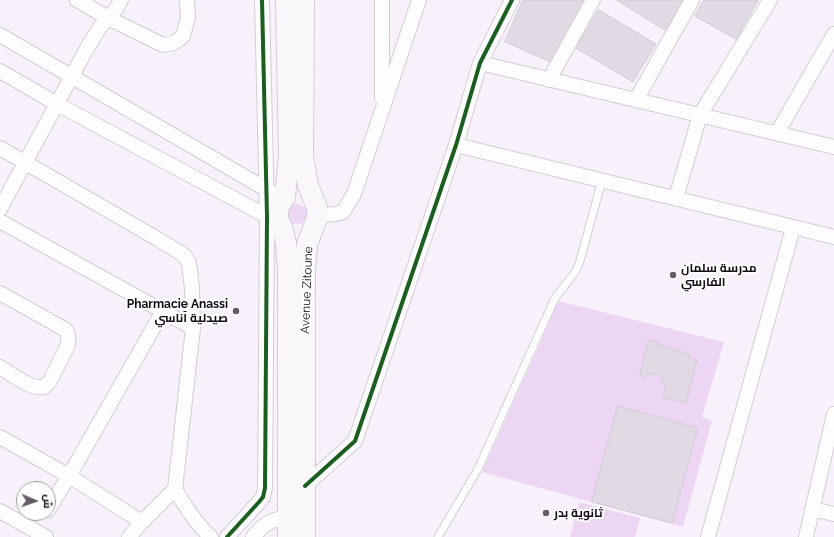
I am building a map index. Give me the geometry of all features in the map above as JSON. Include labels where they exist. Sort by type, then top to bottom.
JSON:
[{"type":"main road","name":"Avenue Zitoune","points":[[286,0],[288,156],[284,199],[279,206],[276,222],[286,243],[288,269],[288,537]]},
{"type":"main road","points":[[276,222],[293,234],[301,234],[307,232],[315,215],[303,156],[304,0]]},
{"type":"main road","points":[[284,199],[290,194],[301,194],[311,198],[315,215]]},
{"type":"main road","name":"Avenue Zitoune","points":[[305,537],[305,269],[307,245],[315,215]]},
{"type":"street","points":[[77,0],[108,18],[163,45],[174,43],[183,36],[188,18],[188,0]]},
{"type":"street","points":[[0,209],[93,38],[116,9],[121,0]]},
{"type":"street","points":[[227,537],[263,497],[265,488],[276,222],[266,188],[262,0]]},
{"type":"street","points":[[382,0],[382,110]]},
{"type":"street","points":[[315,215],[343,212],[354,194],[420,0]]},
{"type":"street","points":[[305,486],[355,441],[456,145],[480,63],[512,0]]},
{"type":"street","points":[[549,80],[593,0]]},
{"type":"street","points":[[636,100],[692,0]]},
{"type":"street","points":[[676,198],[700,115],[770,0]]},
{"type":"street","points":[[777,134],[834,34]]},
{"type":"street","points":[[0,35],[284,199]]},
{"type":"street","points":[[480,63],[834,147]]},
{"type":"street","points":[[0,72],[276,222]]},
{"type":"street","points":[[456,145],[834,237]]},
{"type":"street","points":[[0,148],[184,256],[190,264],[193,328],[175,489],[188,510],[211,537]]},
{"type":"street","points":[[0,220],[193,328]]},
{"type":"street","points":[[708,537],[793,228]]},
{"type":"street","points":[[0,293],[66,330],[69,342],[68,347],[50,381],[44,387],[37,387],[29,384],[0,367]]},
{"type":"street","points":[[56,497],[163,311]]},
{"type":"street","points":[[806,537],[812,509],[830,450],[834,414]]},
{"type":"street","points":[[0,437],[69,476],[142,522]]},
{"type":"street","points":[[129,537],[175,489]]},
{"type":"street","points":[[812,509],[834,514]]},
{"type":"street","points":[[0,512],[38,535],[43,521]]},
{"type":"street","points":[[253,537],[265,524],[275,519],[288,517]]},
{"type":"lane","points":[[438,537],[478,469],[555,298],[576,271],[602,180]]},
{"type":"shaded area","points":[[297,204],[304,207],[307,214],[304,221],[297,224],[290,221],[287,214],[290,207]]},
{"type":"shaded area","points":[[558,301],[724,342],[702,417],[712,421],[683,527],[482,472]]},
{"type":"shaded area","points":[[579,502],[640,518],[635,537],[570,537]]},
{"type":"building","points":[[523,0],[585,0],[553,63],[505,42]]},
{"type":"building","points":[[617,0],[684,0],[665,30]]},
{"type":"building","points":[[704,0],[758,0],[736,39],[695,16]]},
{"type":"building","points":[[599,10],[656,44],[633,82],[576,48]]},
{"type":"building","points":[[649,340],[659,343],[658,345],[689,354],[688,357],[697,360],[686,403],[663,397],[666,384],[661,382],[663,377],[647,373],[646,377],[640,375]]},
{"type":"building","points":[[618,406],[698,428],[672,523],[592,502]]},
{"type":"cycle path","points":[[227,537],[263,497],[265,488],[267,216],[262,0]]},
{"type":"cycle path","points":[[305,486],[355,441],[456,145],[480,63],[512,0]]},
{"type":"place","name":"مدرسة سلمان الفارسي","points":[[673,275]]},
{"type":"place","name":"Pharmacie Anassi صيدلية آناسي","points":[[236,311]]},
{"type":"place","name":"ثانوية بدر","points":[[546,513]]}]
